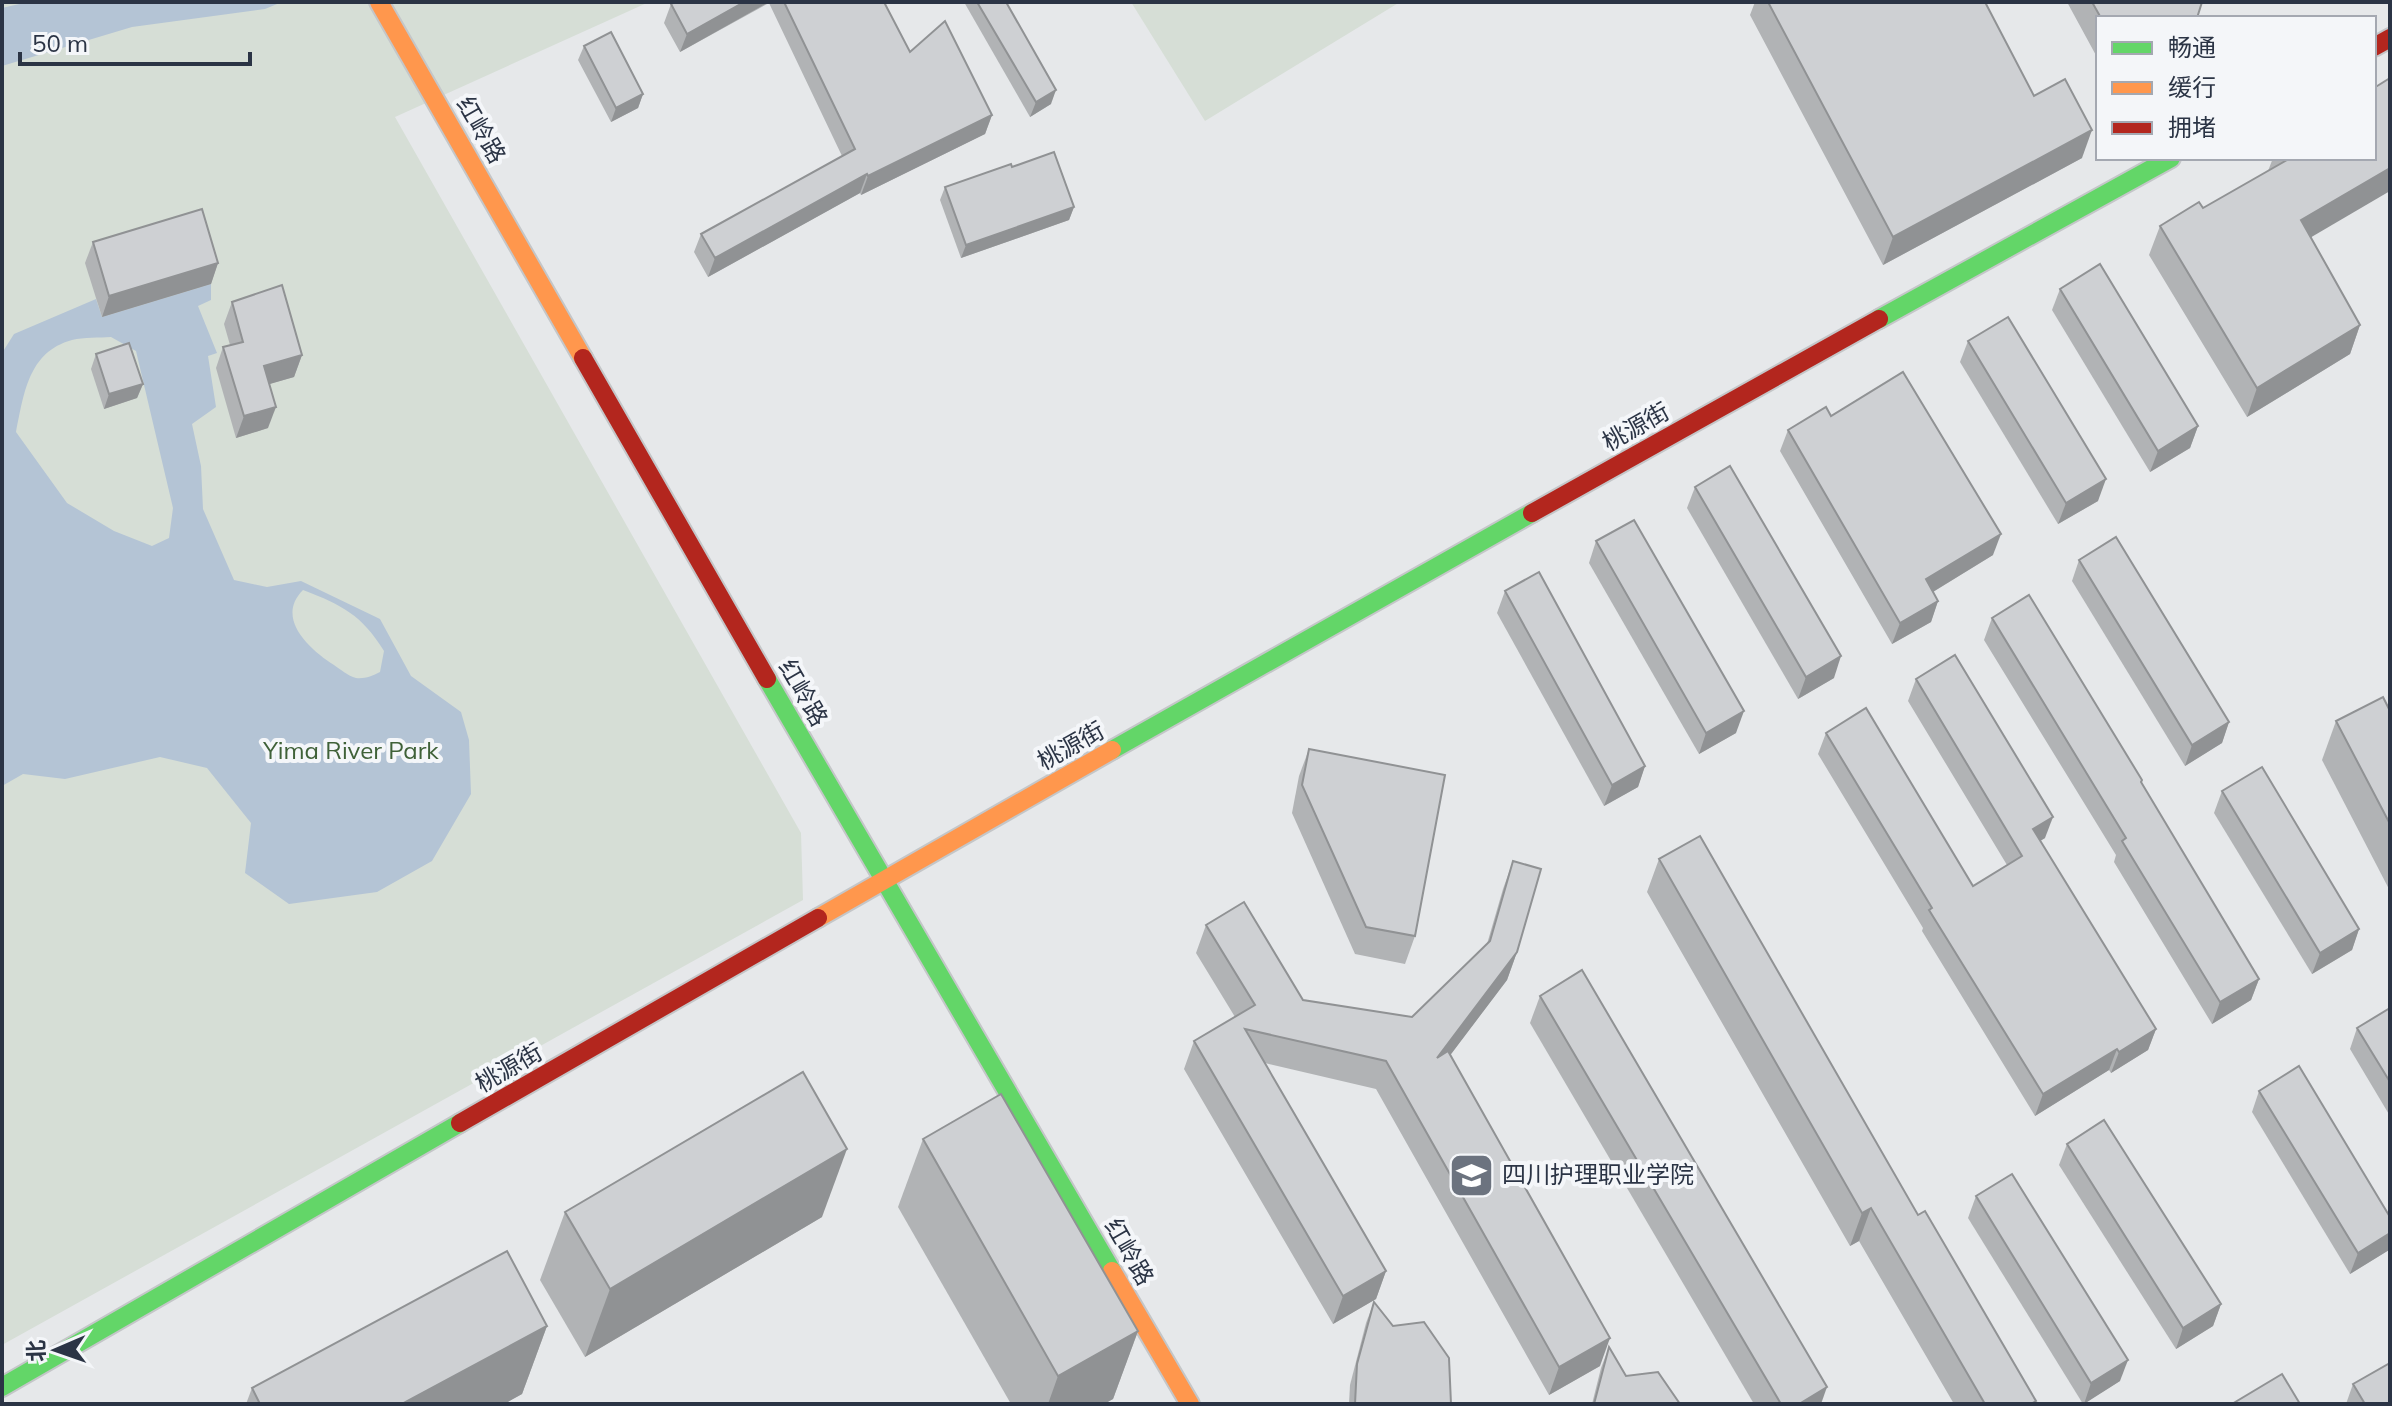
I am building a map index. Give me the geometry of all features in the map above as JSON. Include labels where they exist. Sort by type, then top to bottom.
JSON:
[{"type":"street","name":"红岭路","points":[[379,2],[882,880],[1190,1404]]},
{"type":"street","name":"桃源街","points":[[2,1387],[882,880],[1799,362],[2167,160]]},
{"type":"green space","name":"Yima River Park","points":[[2,2],[649,2],[395,117],[801,833],[803,900],[2,1345]]},
{"type":"green space","points":[[1131,2],[1400,2],[1205,121]]},
{"type":"water","points":[[28,2],[282,2],[265,9],[132,27],[2,66],[2,8]]},
{"type":"water","points":[[211,284],[211,300],[198,306],[217,353],[208,356],[216,407],[192,424],[201,466],[203,509],[234,580],[267,587],[301,581],[380,619],[411,676],[461,712],[469,740],[471,794],[432,861],[377,892],[289,904],[245,873],[251,823],[207,768],[160,757],[65,779],[23,774],[2,786],[2,353],[14,334],[96,299],[102,317]],"holes":[[[111,337],[136,351],[173,508],[169,538],[152,546],[114,531],[67,503],[16,432],[30,376],[46,354],[72,340]],[[303,590],[340,606],[368,628],[384,651],[380,672],[365,678],[353,677],[306,642],[294,622],[293,611],[295,601]]]},
{"type":"building","points":[[744,2],[687,34],[671,4]]},
{"type":"building","points":[[784,2],[884,2],[910,52],[945,21],[992,115],[867,174],[715,258],[701,234],[855,149]]},
{"type":"building","points":[[977,2],[1006,2],[1056,90],[1036,102]]},
{"type":"building","points":[[1768,2],[1985,2],[2034,96],[2065,79],[2092,130],[1893,237]]},
{"type":"building","points":[[2092,2],[2202,2],[2198,16],[2100,16]]},
{"type":"building","points":[[611,32],[643,94],[616,108],[584,46]]},
{"type":"building","points":[[2390,78],[2390,168],[2301,220],[2360,325],[2257,388],[2160,226],[2199,202],[2203,208],[2287,160],[2376,160],[2376,87]]},
{"type":"building","points":[[1054,152],[1074,207],[966,245],[945,187]]},
{"type":"building","points":[[202,209],[218,263],[109,296],[93,242]]},
{"type":"building","points":[[2100,264],[2198,426],[2158,451],[2060,289]]},
{"type":"building","points":[[282,285],[302,355],[264,366],[276,407],[244,416],[223,347],[243,342],[232,302]]},
{"type":"building","points":[[2008,317],[2106,479],[2066,503],[1968,341]]},
{"type":"building","points":[[129,343],[143,384],[109,394],[96,354]]},
{"type":"building","points":[[1903,372],[2001,534],[1926,579],[1938,601],[1900,623],[1788,430],[1826,407],[1831,416]]},
{"type":"building","points":[[1730,466],[1841,656],[1806,677],[1695,487]]},
{"type":"building","points":[[1634,520],[1744,711],[1706,733],[1596,541]]},
{"type":"building","points":[[2116,537],[2229,722],[2192,745],[2079,560]]},
{"type":"building","points":[[1539,572],[1645,766],[1612,785],[1505,591]]},
{"type":"building","points":[[2029,595],[2259,979],[2220,1002],[2122,841],[2126,838],[1992,618]]},
{"type":"building","points":[[1955,655],[2053,817],[2033,829],[2156,1029],[2043,1094],[1929,910],[1932,908],[1826,733],[1866,708],[1973,886],[2022,856],[1916,679]]},
{"type":"building","points":[[2383,697],[2390,711],[2390,824],[2336,721]]},
{"type":"building","points":[[1309,749],[1445,775],[1415,936],[1366,927],[1302,785]]},
{"type":"building","points":[[2262,767],[2359,929],[2320,953],[2222,791]]},
{"type":"building","points":[[1700,836],[1918,1215],[1925,1211],[2036,1401],[2031,1404],[1985,1404],[1871,1208],[1862,1213],[1659,859]]},
{"type":"building","points":[[1513,861],[1541,869],[1517,952],[1437,1058],[1448,1051],[1610,1338],[1559,1367],[1386,1061],[1245,1029],[1386,1271],[1343,1296],[1194,1041],[1255,1005],[1206,925],[1244,902],[1303,1000],[1412,1017],[1490,941]]},
{"type":"building","points":[[1582,970],[1827,1387],[1799,1404],[1781,1404],[1540,996]]},
{"type":"building","points":[[2390,1008],[2390,1082],[2357,1028]]},
{"type":"building","points":[[2299,1066],[2390,1217],[2390,1233],[2358,1253],[2259,1091]]},
{"type":"building","points":[[803,1072],[847,1149],[610,1289],[565,1212]]},
{"type":"building","points":[[1001,1094],[1138,1331],[1058,1376],[923,1139]]},
{"type":"building","points":[[2104,1120],[2221,1304],[2183,1328],[2067,1144]]},
{"type":"building","points":[[2012,1174],[2128,1360],[2091,1383],[1976,1196]]},
{"type":"building","points":[[507,1251],[547,1326],[402,1404],[260,1404],[252,1388]]},
{"type":"building","points":[[1374,1302],[1393,1326],[1424,1322],[1449,1358],[1451,1404],[1355,1404],[1357,1364]]},
{"type":"building","points":[[1609,1347],[1626,1376],[1658,1372],[1680,1404],[1594,1404]]},
{"type":"building","points":[[2390,1363],[2390,1404],[2365,1404],[2353,1384]]},
{"type":"building","points":[[2282,1374],[2300,1404],[2232,1404]]},
{"type":"traffic: fast","points":[[1879,319],[2167,160]]},
{"type":"traffic: fast","points":[[1112,750],[1532,513]]},
{"type":"traffic: fast","points":[[767,679],[1112,1271]]},
{"type":"traffic: fast","points":[[2,1387],[460,1123]]},
{"type":"traffic: slow","points":[[379,2],[583,358]]},
{"type":"traffic: slow","points":[[818,918],[1112,750]]},
{"type":"traffic: slow","points":[[1112,1271],[1190,1404]]},
{"type":"traffic: jam","points":[[2376,46],[2390,38]]},
{"type":"traffic: jam","points":[[1532,513],[1879,319]]},
{"type":"traffic: jam","points":[[583,358],[767,679]]},
{"type":"traffic: jam","points":[[460,1123],[818,918]]},
{"type":"place","name":"四川护理职业学院","points":[[1471,1175]]}]
